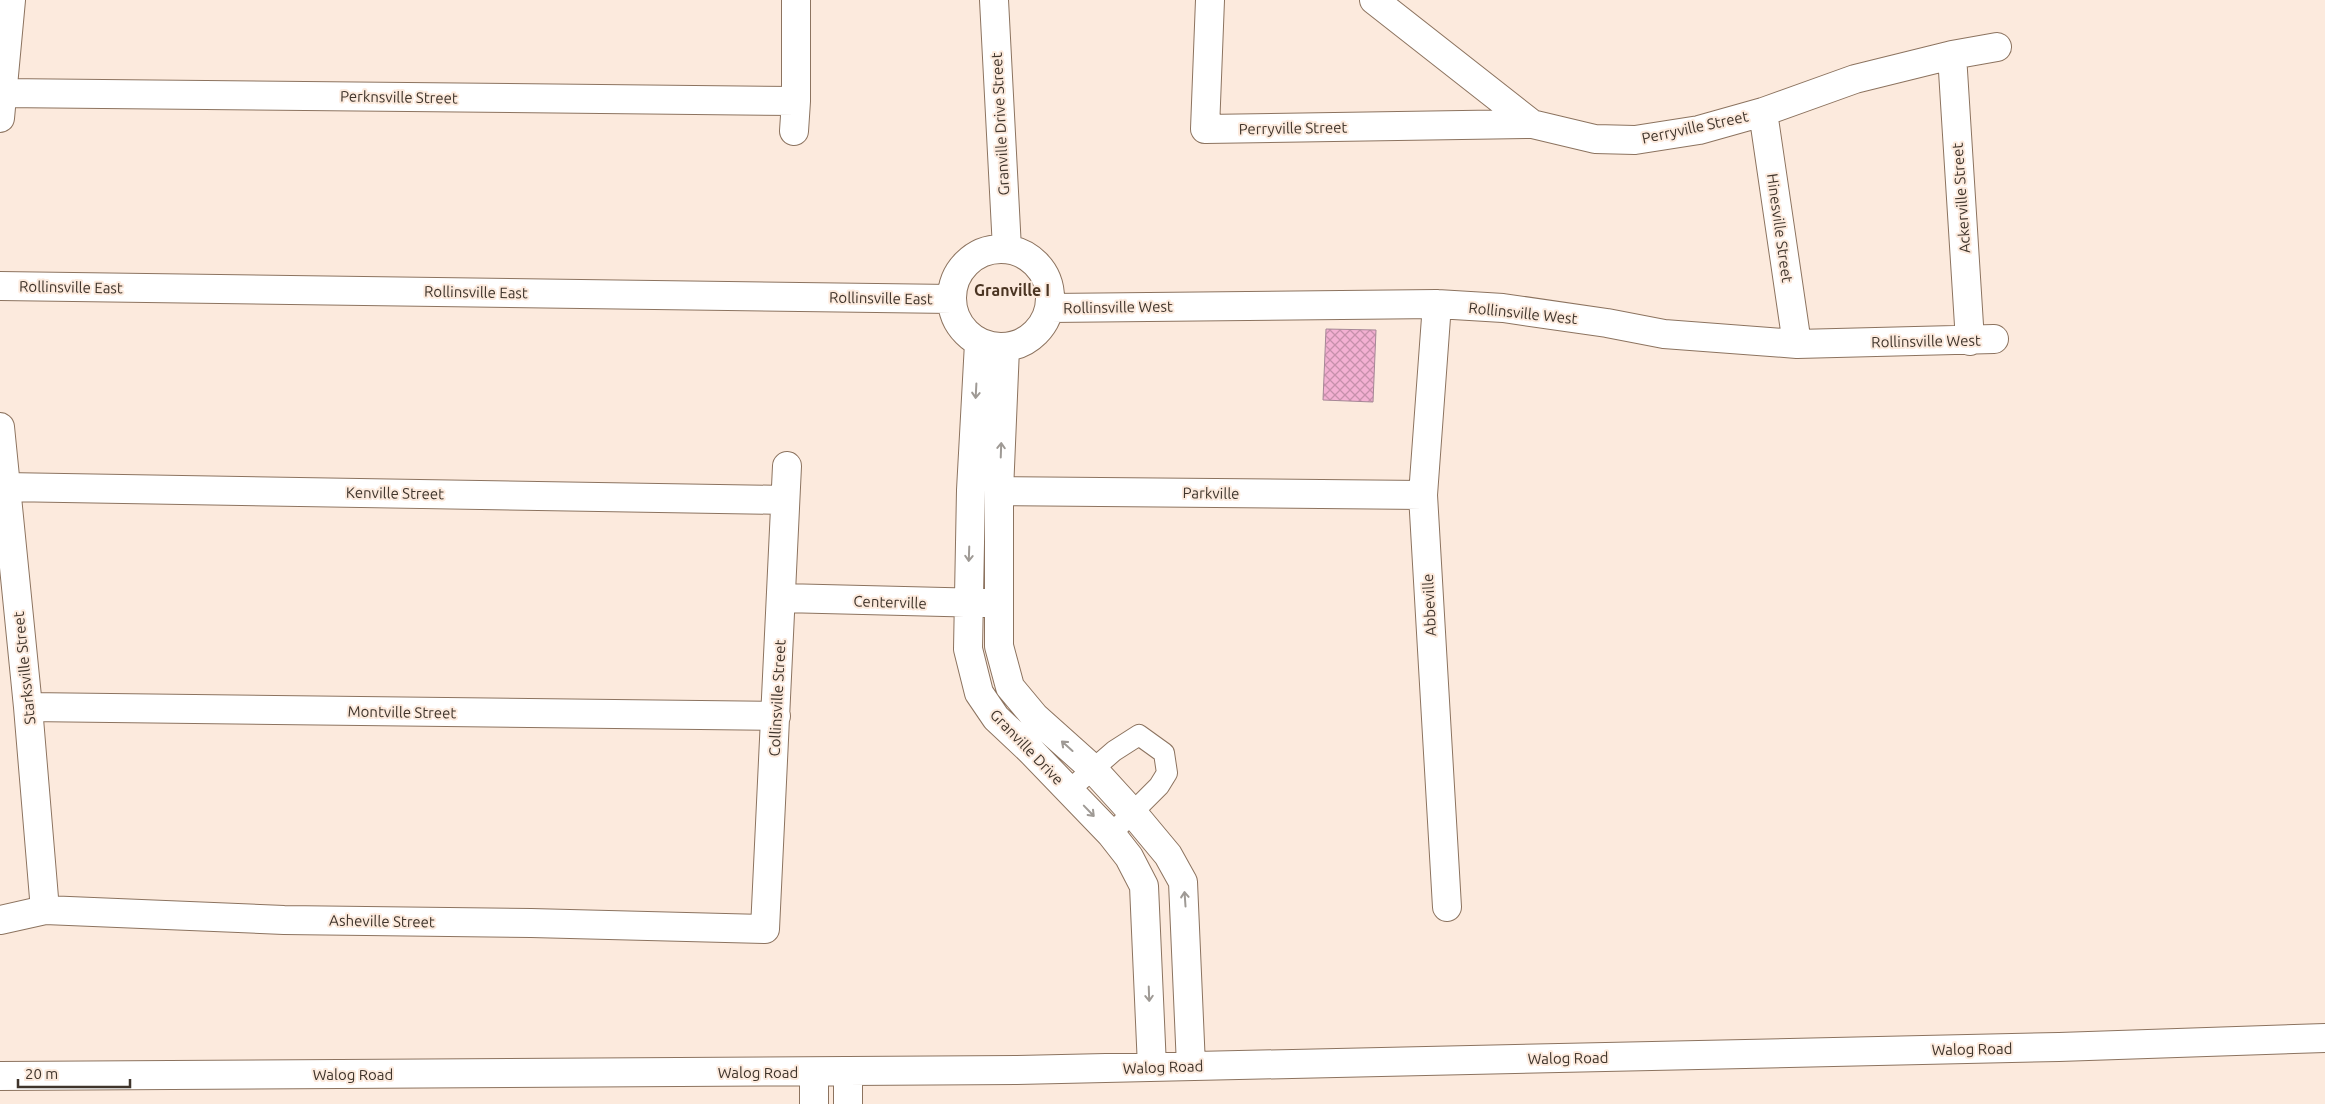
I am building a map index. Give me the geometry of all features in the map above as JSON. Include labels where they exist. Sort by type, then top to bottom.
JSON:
[{"type":"street","points":[[1,105],[11,0]]},
{"type":"street","points":[[794,131],[796,101],[796,0]]},
{"type":"street","name":"Granville Drive Street","points":[[994,0],[1007,249]]},
{"type":"street","name":"Perryville Street","points":[[1210,0],[1205,129],[1532,124],[1595,139],[1635,140],[1699,130],[1763,112],[1856,79],[1952,55],[1997,47]]},
{"type":"street","points":[[1374,0],[1532,124]]},
{"type":"street","name":"Ackerville Street","points":[[1952,55],[1982,340]]},
{"type":"street","name":"Perknsville Street","points":[[1,105],[796,101]]},
{"type":"street","name":"Hinesville Street","points":[[1763,112],[1797,344]]},
{"type":"street","points":[[992,249],[1007,249],[1032,259],[1041,269],[1048,280],[1051,294],[1050,308],[1039,331],[1018,345],[1005,348],[992,347],[978,343],[959,324],[954,312],[952,299],[953,285],[959,272],[968,262],[980,254],[992,249]]},
{"type":"street","name":"Rollinsville East","points":[[0,286],[952,299]]},
{"type":"street","name":"Rollinsville West","points":[[1050,308],[1437,304],[1503,308],[1607,322],[1664,334],[1797,344],[1982,340]]},
{"type":"street","name":"Abbeville","points":[[1437,304],[1423,495],[1447,906]]},
{"type":"street","name":"Granville Drive","points":[[978,343],[967,604],[968,649],[979,694],[996,718],[1030,750],[1111,834],[1129,857],[1144,886],[1152,1067]]},
{"type":"street","name":"Granville Drive","points":[[1005,348],[999,491],[999,602],[1000,646],[1010,687],[1036,717],[1092,768],[1133,813],[1168,855],[1183,882],[1191,1066]]},
{"type":"street","name":"Starksville Street","points":[[0,427],[28,707],[44,910]]},
{"type":"street","name":"Collinsville Street","points":[[765,929],[787,466]]},
{"type":"street","name":"Kenville Street","points":[[5,486],[785,500]]},
{"type":"street","name":"Parkville","points":[[999,491],[1423,495]]},
{"type":"street","name":"Centerville","points":[[782,598],[967,604],[999,602]]},
{"type":"street","name":"Montville Street","points":[[28,707],[776,716]]},
{"type":"street","name":"Asheville Street","points":[[0,920],[44,910],[284,920],[765,929]]},
{"type":"street","name":"Walog Road","points":[[0,1076],[848,1072],[2049,1048],[2325,1038]]},
{"type":"street","points":[[814,1072],[814,1104]]},
{"type":"street","points":[[848,1072],[848,1104]]},
{"type":"lane","points":[[1069,790],[1092,768],[1139,735],[1164,752],[1167,773],[1159,786],[1111,834]]},
{"type":"building","points":[[1326,329],[1376,330],[1373,402],[1323,400]]},
{"type":"district","name":"Granville I","points":[[1012,290]]}]
